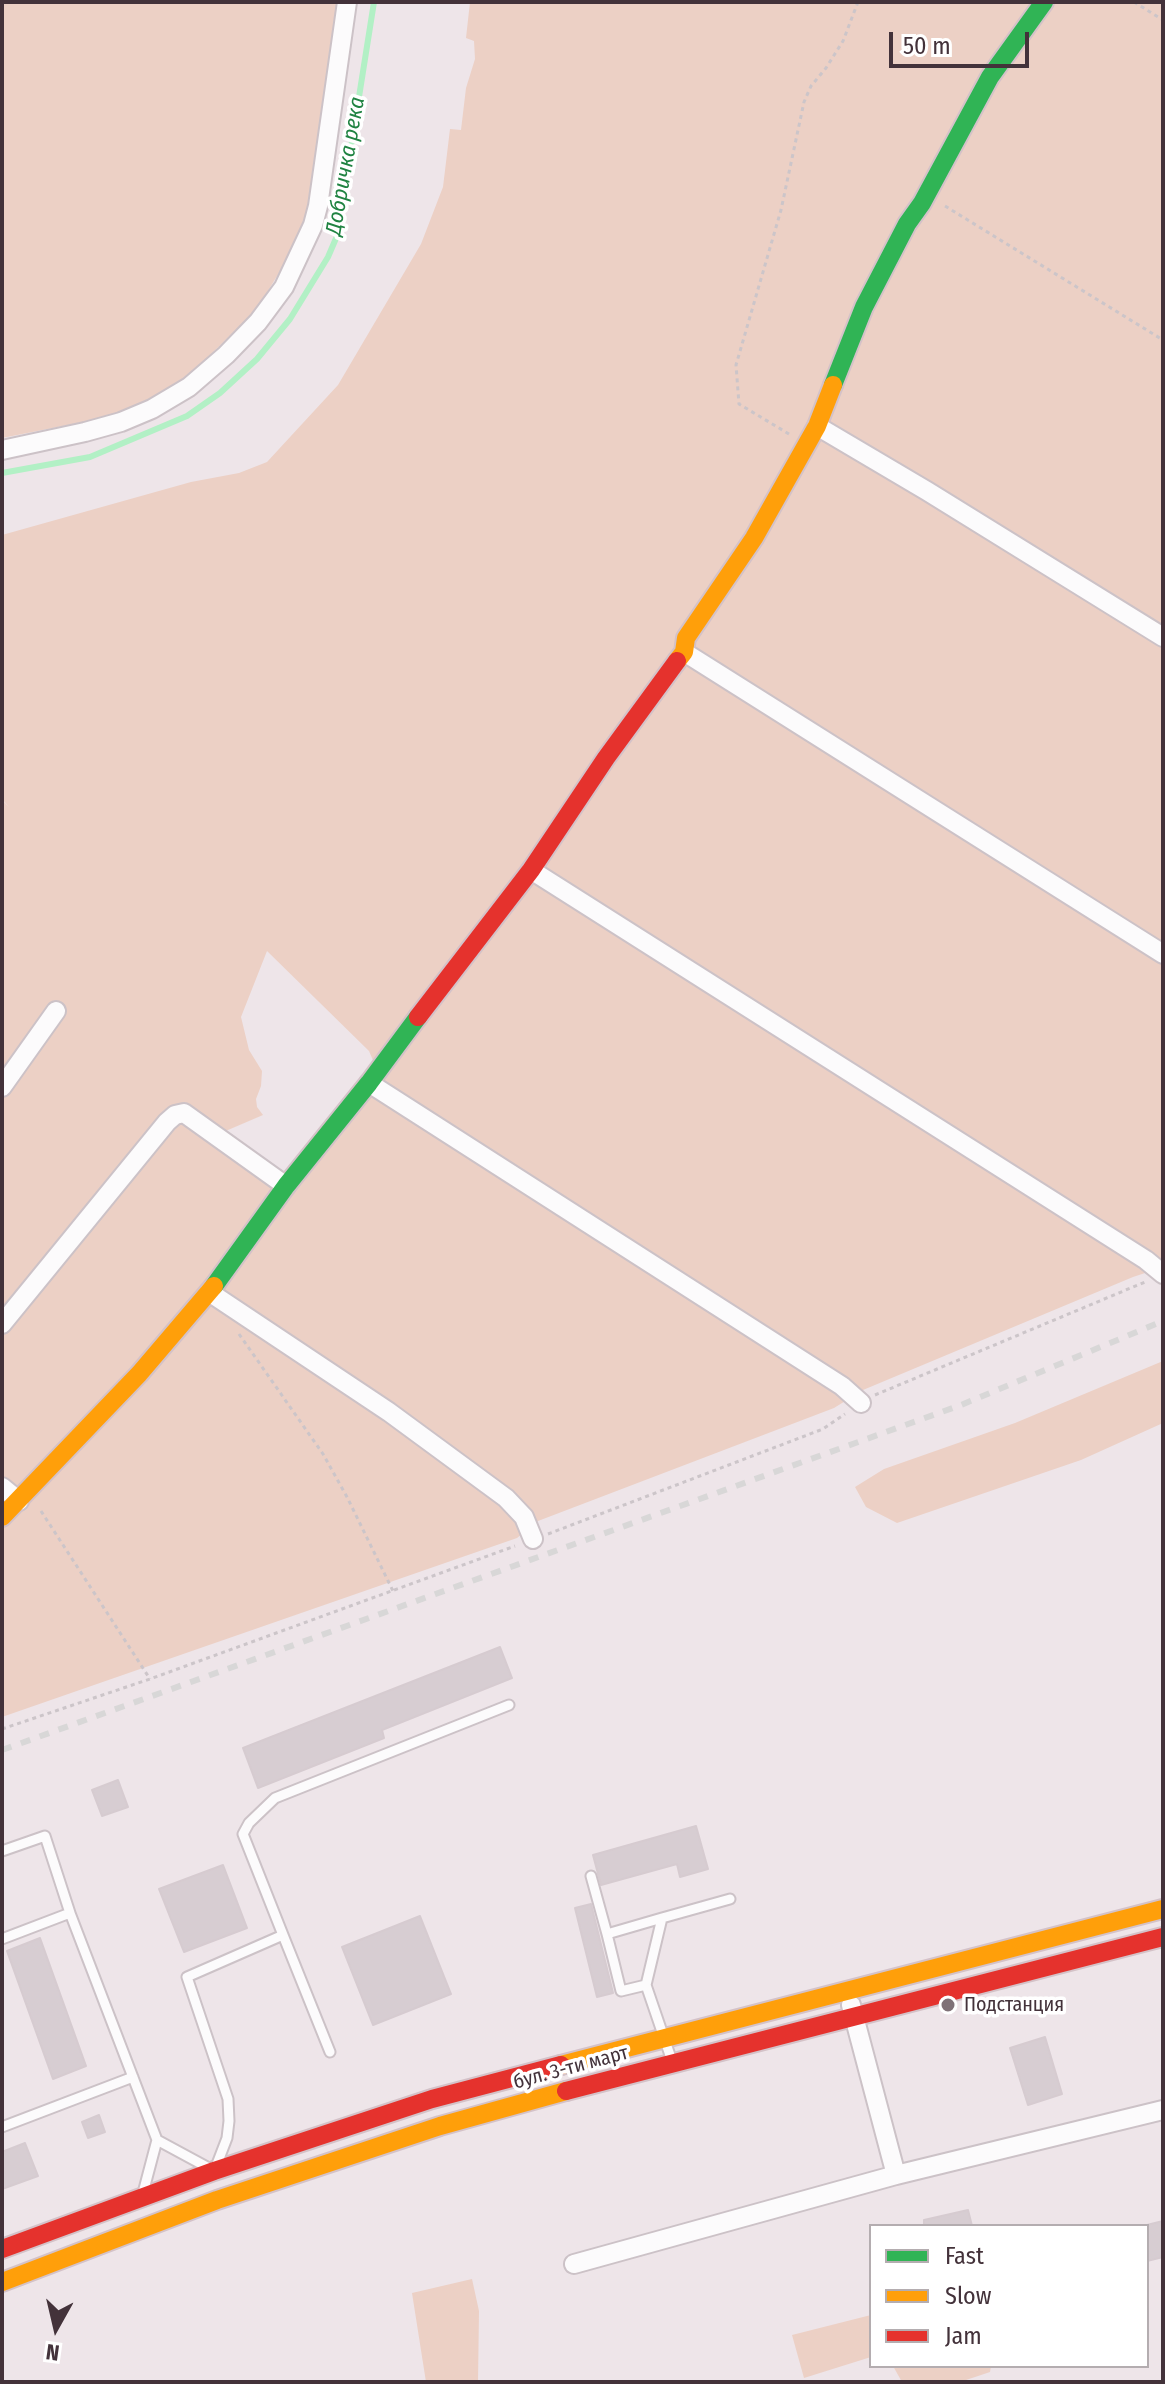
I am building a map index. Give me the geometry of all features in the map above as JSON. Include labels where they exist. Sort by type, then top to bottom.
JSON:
[{"type":"main road","points":[[2,1517],[139,1374],[209,1292],[286,1186],[369,1083],[450,972],[531,870],[606,758],[684,652],[686,638],[754,538],[817,426],[864,307],[907,224],[990,77],[1044,2]]},
{"type":"main road","name":"бул. 3-ти март","points":[[2,2249],[142,2196],[208,2183],[432,2099],[1163,1909]]},
{"type":"main road","name":"бул. 3-ти март","points":[[2,2282],[188,2211],[440,2126],[1163,1937]]},
{"type":"street","points":[[2,450],[109,425],[152,409],[189,387],[258,322],[284,287],[313,225],[347,2]]},
{"type":"street","points":[[817,426],[1163,637]]},
{"type":"street","points":[[684,652],[1163,954]]},
{"type":"street","points":[[531,870],[1132,1251],[1156,1277]]},
{"type":"street","points":[[2,1087],[56,1011]]},
{"type":"street","points":[[369,1083],[842,1386],[861,1403]]},
{"type":"street","points":[[2,1324],[175,1115],[184,1113],[286,1186]]},
{"type":"street","points":[[209,1292],[389,1412],[506,1498],[524,1517],[533,1539]]},
{"type":"street","points":[[2,1487],[24,1497]]},
{"type":"street","points":[[846,1991],[896,2175]]},
{"type":"street","points":[[574,2264],[896,2175],[1163,2110]]},
{"type":"lane","points":[[330,2052],[243,1834],[249,1823],[275,1798],[509,1705]]},
{"type":"lane","points":[[2,1851],[45,1836],[70,1913],[157,2140],[208,2183]]},
{"type":"lane","points":[[591,1876],[621,1991],[646,1985]]},
{"type":"lane","points":[[607,1934],[730,1899]]},
{"type":"lane","points":[[2,1939],[70,1913]]},
{"type":"lane","points":[[662,1918],[646,1985],[673,2064]]},
{"type":"lane","points":[[188,2211],[208,2183],[227,2138],[229,2121],[228,2099],[187,1977],[283,1935]]},
{"type":"lane","points":[[2,2127],[133,2077]]},
{"type":"lane","points":[[142,2196],[157,2140]]},
{"type":"lane","points":[[208,2183],[237,2177]]},
{"type":"lane","points":[[250,2181],[269,2183]]},
{"type":"path","points":[[807,444],[739,404],[736,365],[781,210],[804,102],[811,86],[843,41],[858,2]]},
{"type":"path","points":[[1134,2],[1163,20]]},
{"type":"path","points":[[925,194],[1163,340]]},
{"type":"path","points":[[2,1729],[393,1591],[823,1429],[878,1392],[1156,1277]]},
{"type":"path","points":[[235,1329],[323,1454],[393,1591]]},
{"type":"path","points":[[24,1497],[150,1679]]},
{"type":"shaded area","points":[[2,2],[340,2],[311,203],[294,248],[257,309],[192,373],[151,402],[103,418],[2,438]]},
{"type":"shaded area","points":[[470,2],[1036,2],[988,71],[922,185],[917,201],[904,217],[859,305],[814,419],[748,536],[679,642],[680,646],[536,851],[375,1065],[382,1073],[545,857],[685,659],[693,647],[692,643],[759,542],[830,411],[869,310],[914,223],[926,208],[997,77],[1049,2],[1163,2],[1163,1267],[863,1390],[834,1408],[538,1521],[517,1538],[2,1717],[2,800],[9,807],[2,799],[2,535],[191,482],[239,473],[267,462],[338,385],[421,244],[443,187],[450,129],[461,130],[466,88],[475,59],[474,41],[466,38]],"holes":[[[267,951],[369,1051],[375,1065],[287,1179],[221,1133],[263,1115],[256,1099],[262,1071],[249,1050],[241,1017]]]},
{"type":"shaded area","points":[[1163,1361],[1163,1423],[1081,1460],[897,1523],[866,1507],[855,1487],[884,1469],[1015,1423]]},
{"type":"shaded area","points":[[472,2279],[479,2311],[478,2382],[426,2382],[412,2293]]},
{"type":"shaded area","points":[[869,2316],[869,2358],[804,2378],[792,2335]]},
{"type":"shaded area","points":[[894,2368],[991,2368],[990,2372],[960,2382],[902,2382]]},
{"type":"building","points":[[500,1647],[512,1678],[382,1730],[384,1738],[258,1788],[243,1748]]},
{"type":"building","points":[[118,1780],[128,1807],[102,1816],[92,1790]]},
{"type":"building","points":[[696,1826],[708,1869],[680,1877],[677,1864],[601,1885],[593,1855]]},
{"type":"building","points":[[223,1865],[247,1928],[184,1952],[159,1889]]},
{"type":"building","points":[[591,1904],[613,1993],[597,1997],[575,1908]]},
{"type":"building","points":[[420,1916],[451,1994],[373,2025],[342,1947]]},
{"type":"building","points":[[40,1938],[86,2066],[53,2079],[7,1951]]},
{"type":"building","points":[[1045,2037],[1062,2094],[1028,2105],[1010,2048]]},
{"type":"building","points":[[99,2115],[105,2132],[88,2138],[82,2122]]},
{"type":"building","points":[[25,2143],[38,2176],[2,2189],[2,2152]]},
{"type":"building","points":[[968,2210],[972,2224],[924,2224],[924,2220]]},
{"type":"building","points":[[1163,2221],[1163,2257],[1149,2260],[1149,2224]]},
{"type":"waterway","name":"Добричка река","points":[[2,473],[90,457],[187,416],[220,393],[257,359],[290,319],[328,257],[337,236],[374,2]]},
{"type":"railway","points":[[2,1750],[961,1405],[1163,1321]]},
{"type":"traffic: fast","points":[[833,385],[864,307],[907,224],[922,203],[990,77],[1044,2]]},
{"type":"traffic: fast","points":[[214,1286],[286,1186],[418,1017]]},
{"type":"traffic: slow","points":[[677,661],[684,652],[686,638],[754,538],[817,426],[833,385]]},
{"type":"traffic: slow","points":[[2,1517],[139,1374],[214,1286]]},
{"type":"traffic: slow","points":[[561,2065],[1163,1909]]},
{"type":"traffic: slow","points":[[2,2282],[217,2200],[440,2126],[566,2091]]},
{"type":"traffic: jam","points":[[418,1017],[531,870],[606,758],[677,661]]},
{"type":"traffic: jam","points":[[566,2091],[1163,1937]]},
{"type":"traffic: jam","points":[[2,2249],[214,2171],[432,2099],[561,2065]]},
{"type":"place","name":"Подстанция","points":[[948,2005]]}]
